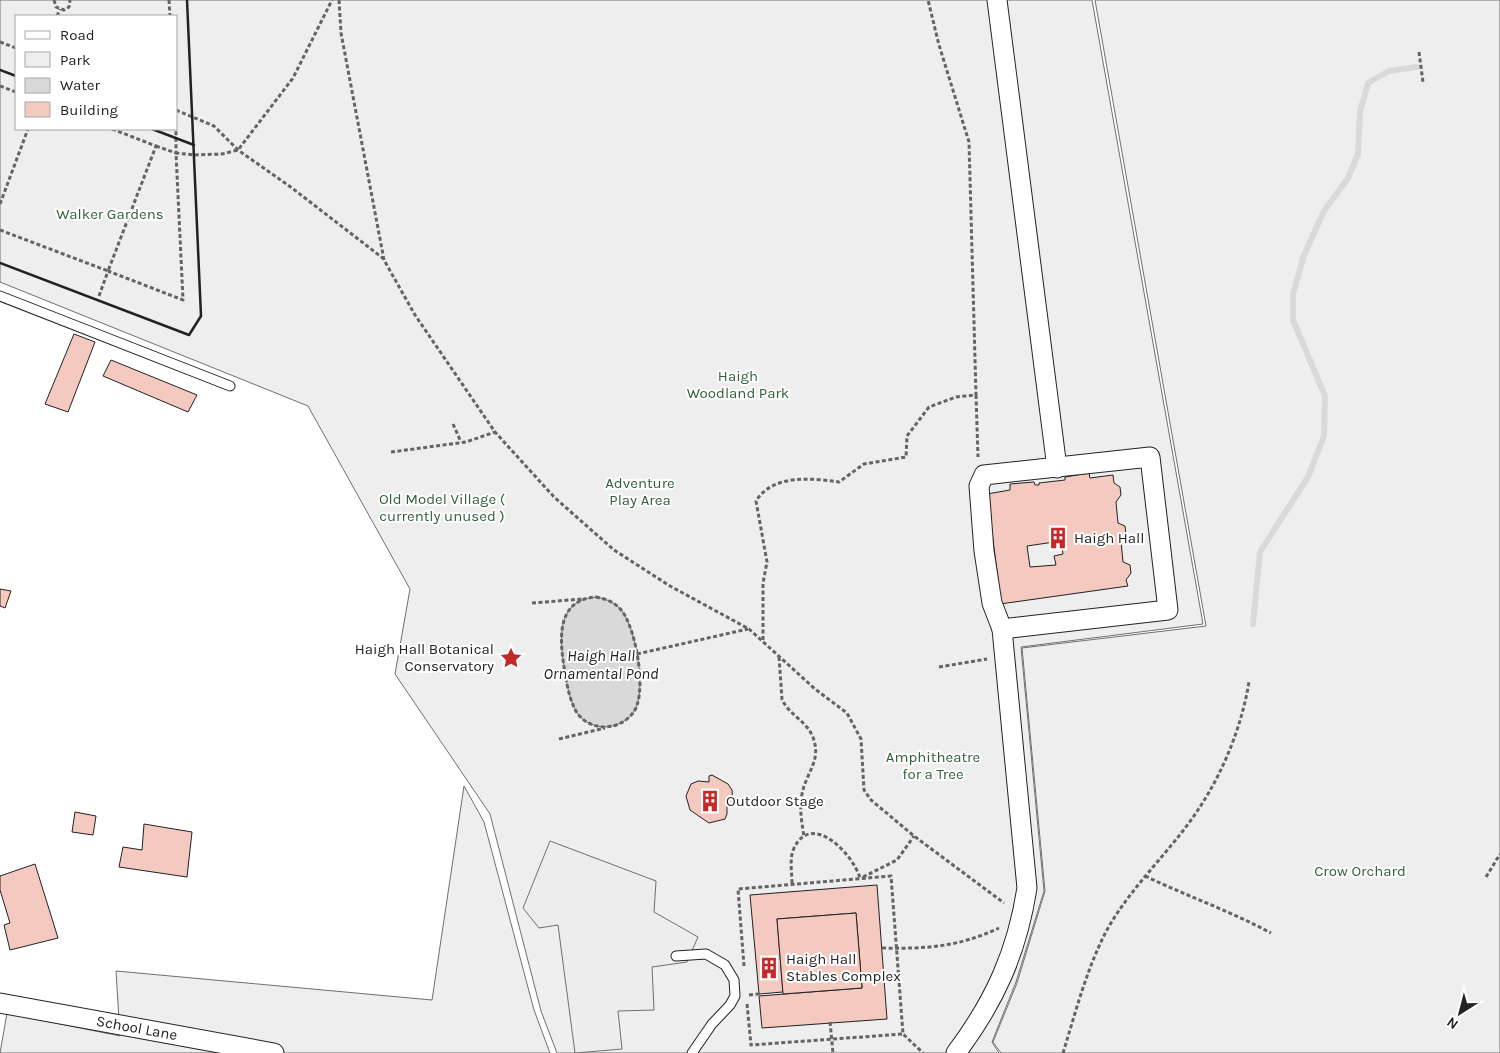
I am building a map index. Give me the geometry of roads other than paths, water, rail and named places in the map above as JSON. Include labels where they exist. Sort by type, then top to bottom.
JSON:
[{"type":"street","points":[[997,0],[1057,468]]},
{"type":"street","points":[[956,1053],[980,1020],[1004,974],[1022,917],[1027,888],[1002,629],[992,603],[984,551],[979,486],[984,475],[1150,456],[1168,610],[1002,629]]},
{"type":"street","name":"School Lane","points":[[0,1003],[274,1053]]},
{"type":"lane","points":[[0,296],[230,386]]},
{"type":"lane","points":[[676,956],[706,954],[725,964],[734,980],[736,996],[712,1024],[692,1053]]},
{"type":"water","name":"Haigh Hall Ornamental Pond","points":[[596,597],[616,605],[627,620],[636,646],[640,677],[640,692],[633,713],[620,723],[605,727],[590,724],[577,713],[572,704],[562,649],[563,625],[566,614],[582,600]]},
{"type":"waterway","points":[[1253,624],[1260,552],[1308,477],[1324,436],[1325,396],[1293,320],[1293,294],[1304,255],[1324,211],[1348,178],[1358,154],[1360,112],[1368,83],[1389,71],[1417,67]]},
{"type":"place","name":"Haigh Hall","points":[[1058,538]]},
{"type":"place","name":"Haigh Hall Botanical Conservatory","points":[[511,658]]},
{"type":"place","name":"Outdoor Stage","points":[[710,801]]},
{"type":"place","name":"Haigh Hall Stables Complex","points":[[769,968]]},
{"type":"park label","name":"Walker Gardens","points":[[110,214]]},
{"type":"park label","name":"Haigh Woodland Park","points":[[738,384]]},
{"type":"park label","name":"Adventure Play Area","points":[[640,492]]},
{"type":"park label","name":"Old Model Village ( currently unused )","points":[[442,508]]},
{"type":"park label","name":"Amphitheatre for a Tree","points":[[933,766]]},
{"type":"park label","name":"Crow Orchard","points":[[1360,871]]}]
